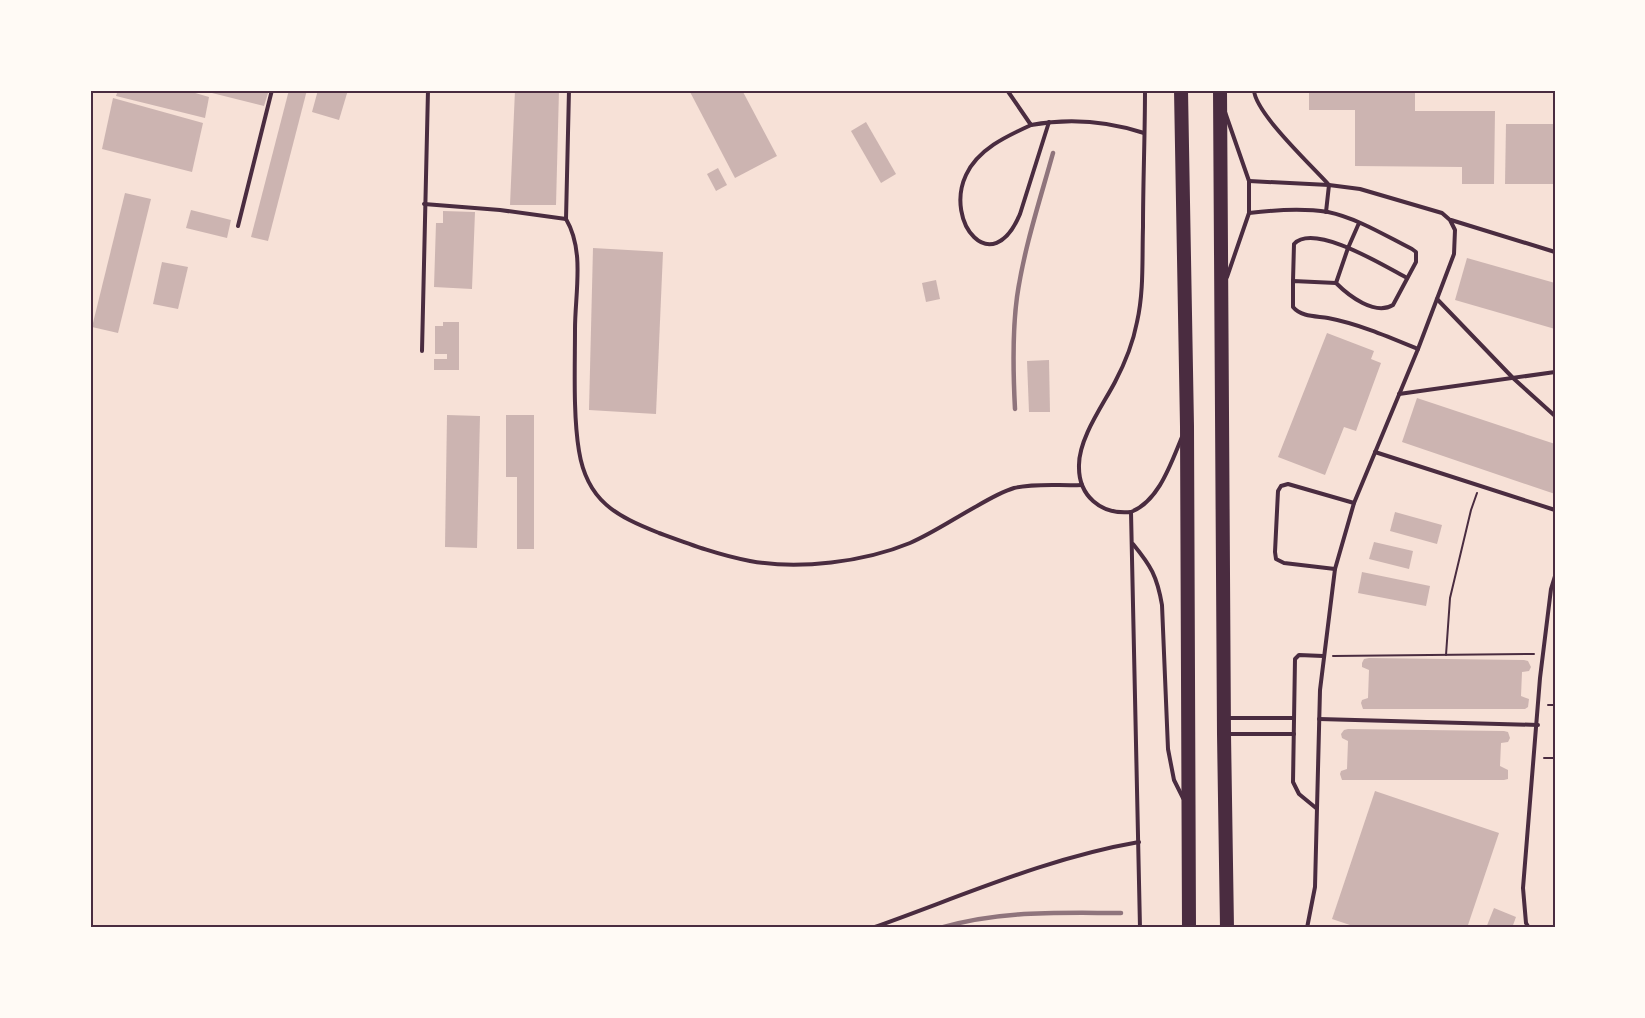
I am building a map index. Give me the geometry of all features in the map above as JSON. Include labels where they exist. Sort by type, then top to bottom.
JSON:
[{"type":"highway","points":[[1181,90],[1187,426],[1189,928]]},
{"type":"highway","points":[[1220,95],[1227,928]]},
{"type":"lane","points":[[238,226],[272,90]]},
{"type":"lane","points":[[422,351],[428,90]]},
{"type":"lane","points":[[569,90],[566,219],[574,233],[577,254],[575,329],[579,450],[583,470],[590,487],[601,502],[642,526],[709,551],[752,561],[781,564],[818,563],[881,553],[911,542],[995,496],[1013,489],[1082,484]]},
{"type":"lane","points":[[1007,90],[1031,125]]},
{"type":"lane","points":[[1144,90],[1142,272],[1138,321],[1126,359],[1083,442],[1078,465],[1088,498],[1097,506],[1108,511],[1131,512],[1139,509],[1160,485],[1187,426]]},
{"type":"lane","points":[[1254,90],[1255,98],[1276,127],[1329,185],[1326,212]]},
{"type":"lane","points":[[1220,95],[1249,181],[1249,213],[1222,291]]},
{"type":"lane","points":[[1049,122],[1014,229],[998,242],[981,243],[970,234],[963,217],[962,200],[966,175],[989,147],[1006,136],[1031,125],[1049,122],[1103,123],[1125,127],[1144,134]]},
{"type":"lane","points":[[1249,181],[1360,189],[1442,213],[1450,220],[1455,230],[1454,254],[1418,349],[1354,503],[1335,569],[1323,656],[1319,719],[1315,887],[1307,928]]},
{"type":"lane","points":[[424,204],[500,210],[566,219]]},
{"type":"lane","points":[[1249,213],[1326,212],[1359,223],[1416,252],[1416,262],[1393,304],[1388,308],[1381,309],[1352,297],[1336,283],[1293,280]]},
{"type":"lane","points":[[1450,220],[1555,252]]},
{"type":"lane","points":[[1336,283],[1347,248],[1359,223]]},
{"type":"lane","points":[[1407,278],[1347,248],[1323,239],[1306,238],[1296,241],[1293,248],[1293,307],[1300,313],[1359,326],[1418,349]]},
{"type":"lane","points":[[1437,299],[1514,378],[1555,416]]},
{"type":"lane","points":[[1399,394],[1555,372]]},
{"type":"lane","points":[[1375,452],[1555,510]]},
{"type":"lane","points":[[1335,569],[1284,563],[1276,559],[1278,491],[1281,486],[1288,484],[1354,503]]},
{"type":"lane","points":[[1131,512],[1140,928]]},
{"type":"lane","points":[[1132,543],[1152,567],[1158,584],[1165,625],[1169,758],[1174,780],[1187,806]]},
{"type":"lane","points":[[1529,928],[1526,923],[1523,888],[1543,654],[1551,589],[1555,576]]},
{"type":"lane","points":[[1317,809],[1295,789],[1293,775],[1296,657],[1299,655],[1323,656]]},
{"type":"lane","points":[[1224,718],[1294,718]]},
{"type":"lane","points":[[1319,719],[1538,725]]},
{"type":"lane","points":[[1224,734],[1294,734]]},
{"type":"lane","points":[[872,928],[1053,862],[1139,842]]},
{"type":"path","points":[[1446,655],[1450,598],[1471,510],[1480,486]]},
{"type":"path","points":[[1323,656],[1543,654]]},
{"type":"path","points":[[1535,758],[1555,758]]},
{"type":"building","points":[[118,90],[185,90],[209,97],[205,118],[116,96]]},
{"type":"building","points":[[200,90],[269,90],[264,106]]},
{"type":"building","points":[[289,90],[307,90],[268,241],[251,237]]},
{"type":"building","points":[[318,90],[348,90],[339,120],[312,112]]},
{"type":"building","points":[[515,90],[559,90],[556,205],[510,205]]},
{"type":"building","points":[[689,90],[742,90],[777,156],[735,178]]},
{"type":"building","points":[[1309,90],[1415,90],[1415,111],[1495,111],[1494,184],[1462,184],[1462,167],[1355,166],[1355,110],[1309,110]]},
{"type":"building","points":[[113,98],[203,123],[192,172],[102,149]]},
{"type":"building","points":[[866,122],[896,174],[881,183],[851,131]]},
{"type":"building","points":[[1506,124],[1555,124],[1555,184],[1505,184]]},
{"type":"building","points":[[718,168],[727,185],[716,191],[707,174]]},
{"type":"building","points":[[125,193],[151,199],[118,333],[92,327]]},
{"type":"building","points":[[191,210],[231,220],[227,238],[186,228]]},
{"type":"building","points":[[443,211],[475,212],[472,289],[434,287],[436,223],[443,223]]},
{"type":"building","points":[[593,248],[663,252],[656,414],[589,410]]},
{"type":"building","points":[[1467,258],[1555,283],[1555,329],[1455,300]]},
{"type":"building","points":[[162,262],[188,267],[178,309],[153,304]]},
{"type":"building","points":[[936,280],[940,299],[926,302],[922,283]]},
{"type":"building","points":[[443,322],[459,322],[459,370],[434,370],[434,359],[447,359],[447,354],[435,354],[435,326],[443,326]]},
{"type":"building","points":[[1327,333],[1374,351],[1371,359],[1381,363],[1356,431],[1344,427],[1325,475],[1278,457]]},
{"type":"building","points":[[1049,360],[1050,412],[1029,412],[1027,361]]},
{"type":"building","points":[[1417,398],[1555,444],[1555,494],[1402,442]]},
{"type":"building","points":[[447,415],[480,416],[477,548],[445,547]]},
{"type":"building","points":[[506,415],[534,415],[534,549],[517,549],[517,477],[506,477]]},
{"type":"building","points":[[1395,512],[1442,525],[1437,544],[1390,531]]},
{"type":"building","points":[[1374,542],[1413,551],[1409,569],[1369,559]]},
{"type":"building","points":[[1362,572],[1430,586],[1426,606],[1358,593]]},
{"type":"building","points":[[1364,659],[1528,661],[1531,667],[1529,671],[1522,672],[1521,696],[1529,699],[1528,707],[1525,709],[1363,709],[1362,700],[1368,698],[1369,670],[1362,667],[1362,663]]},
{"type":"building","points":[[1348,729],[1508,732],[1510,738],[1508,742],[1501,743],[1500,766],[1508,770],[1508,779],[1342,780],[1341,771],[1347,769],[1348,741],[1342,738],[1341,734]]},
{"type":"building","points":[[1375,791],[1499,833],[1467,928],[1359,928],[1332,919]]},
{"type":"building","points":[[1494,908],[1516,917],[1512,928],[1486,928]]},
{"type":"railway","points":[[1015,409],[1013,353],[1017,297],[1028,242],[1053,153]]},
{"type":"railway","points":[[940,928],[1007,915],[1121,913]]}]
